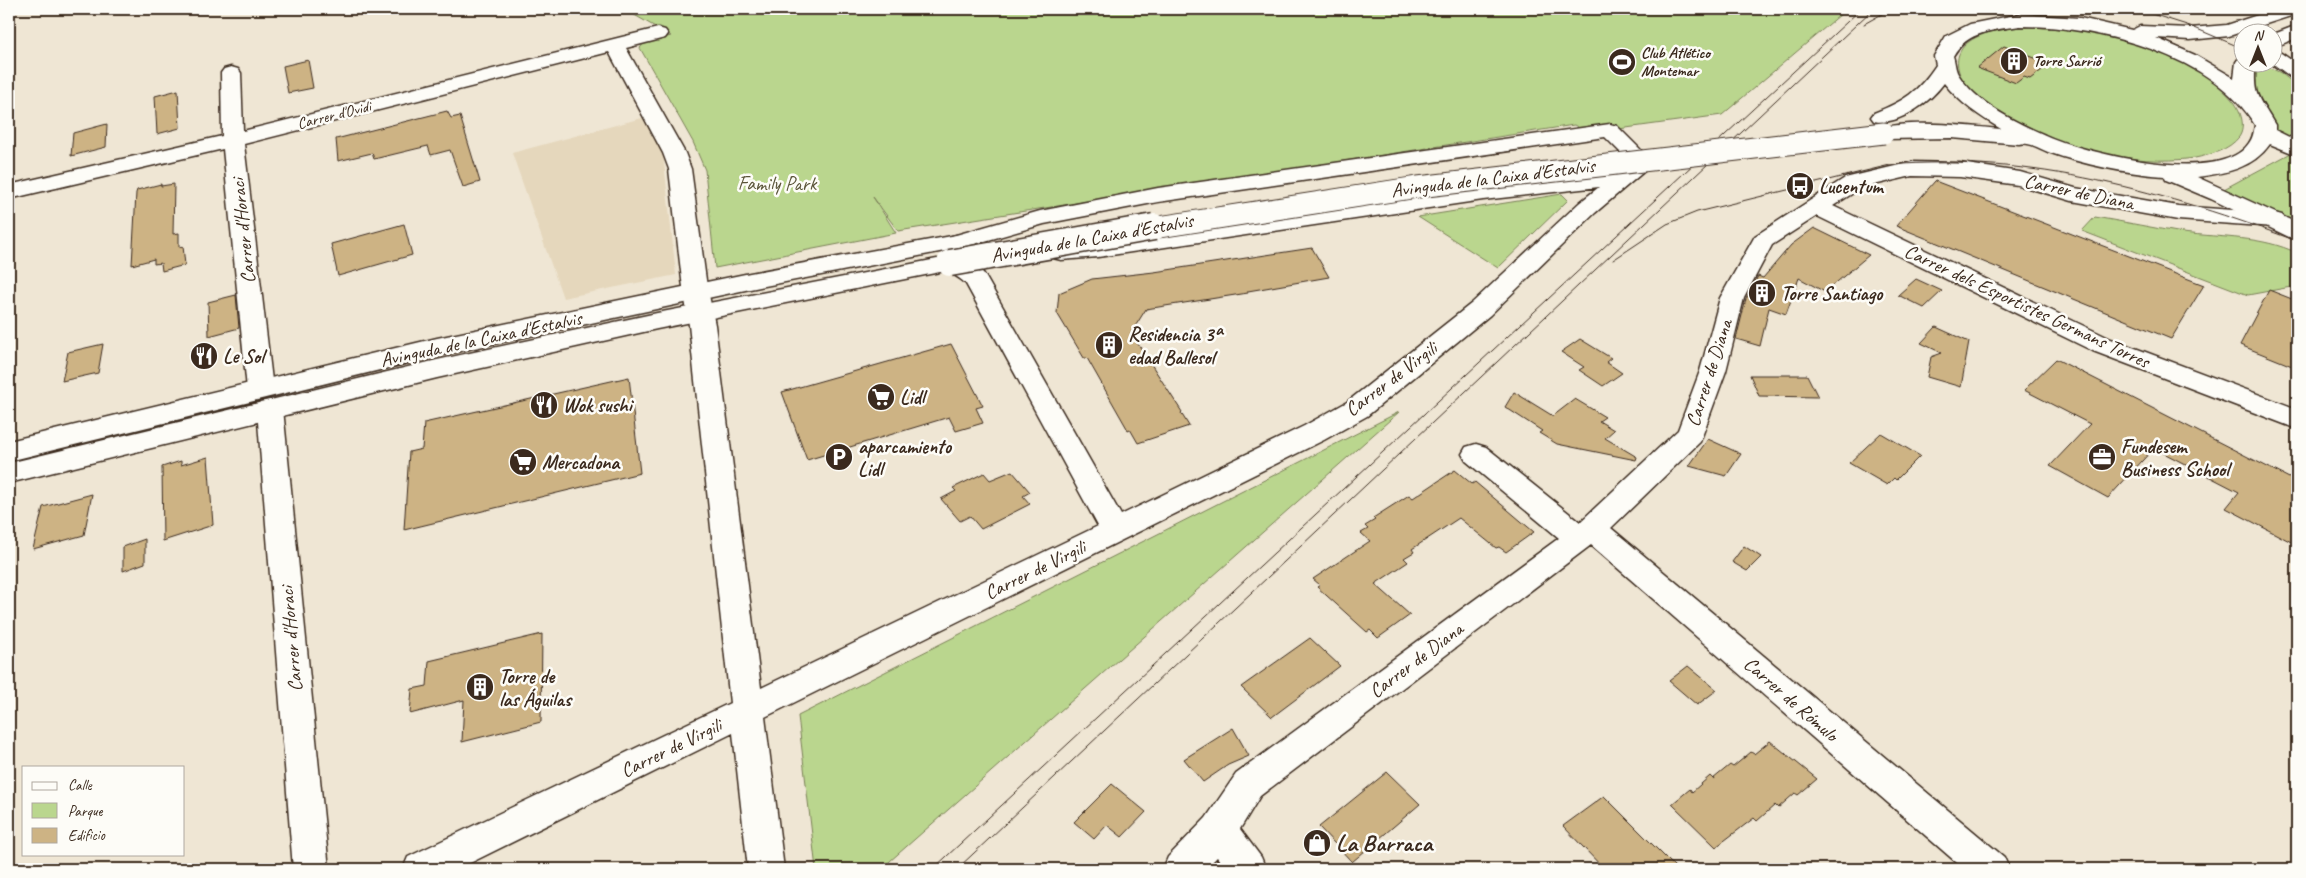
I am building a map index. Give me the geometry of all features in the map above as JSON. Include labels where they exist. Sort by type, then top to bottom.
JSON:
[{"type":"street","points":[[2112,30],[2190,34],[2208,32],[2250,24],[2294,9]]},
{"type":"street","name":"Avinguda de la Caixa d'Estalvis","points":[[1882,125],[1904,108],[1924,97],[1936,83],[1944,67],[1943,58],[1946,49],[1953,39],[1977,27],[2020,20],[2042,20],[2088,25],[2112,30]]},
{"type":"street","points":[[1944,67],[1962,94],[2005,125],[2039,141],[2101,160],[2157,168],[2201,170],[2230,166],[2255,151],[2265,133],[2265,125],[2262,117],[2246,99],[2222,79],[2187,58],[2112,30]]},
{"type":"street","points":[[2284,37],[2297,31]]},
{"type":"street","name":"Carrer d'Ovidi","points":[[9,192],[233,140],[658,34]]},
{"type":"street","points":[[614,44],[674,153],[680,169],[698,302],[766,869]]},
{"type":"street","points":[[2284,64],[2297,73]]},
{"type":"street","points":[[2244,72],[2246,99]]},
{"type":"street","name":"Carrer d'Horaci","points":[[231,73],[233,140],[265,399],[311,869]]},
{"type":"street","name":"Avinguda de la Caixa d'Estalvis","points":[[9,450],[265,399],[437,369],[698,302],[953,253],[1163,225],[1353,196],[1882,125],[1919,130],[1972,131],[2039,141]]},
{"type":"street","name":"Avinguda de la Caixa d'Estalvis","points":[[953,253],[1040,218],[1158,195],[1599,132]]},
{"type":"street","name":"Carrer de Virgili","points":[[421,869],[1115,531],[1314,433],[1357,409],[1481,309],[1592,189],[1625,178],[1643,163],[1599,132]]},
{"type":"street","points":[[2265,133],[2297,149]]},
{"type":"street","points":[[2157,168],[2219,194],[2297,232]]},
{"type":"street","name":"Carrer de Diana","points":[[1181,869],[1219,830],[1248,786],[1586,533],[1690,435],[1713,371],[1732,298],[1763,241],[1853,183],[1912,169],[1960,170],[2020,179],[2072,194],[2178,213],[2239,219],[2274,220]]},
{"type":"street","name":"Avinguda de la Caixa d'Estalvis","points":[[953,253],[1098,250],[1484,192],[1592,189]]},
{"type":"street","name":"Carrer dels Esportistes Germans Torres","points":[[1815,206],[2102,345],[2297,419]]},
{"type":"street","points":[[953,253],[977,280],[984,298],[1115,531]]},
{"type":"street","name":"Avinguda de la Caixa d'Estalvis","points":[[9,473],[265,399]]},
{"type":"street","name":"Carrer de Rómulo","points":[[1476,454],[1586,533],[1991,869]]},
{"type":"street","points":[[1219,830],[1248,869]]},
{"type":"shaded area","points":[[642,118],[663,153],[676,275],[563,298],[512,153]]},
{"type":"green space","name":"Family Park","points":[[624,9],[1847,9],[1722,115],[1589,133],[1574,125],[898,231],[873,197],[896,233],[715,268],[705,170],[693,142],[640,48],[644,43],[671,36]]},
{"type":"green space","points":[[2023,27],[2079,31],[2108,36],[2165,53],[2191,66],[2214,82],[2234,102],[2242,119],[2241,133],[2235,142],[2207,155],[2171,160],[2146,160],[2122,157],[2074,146],[2028,127],[1992,109],[1975,96],[1967,87],[1958,69],[1958,59],[1961,51],[1968,43],[1990,32]]},
{"type":"green space","points":[[2255,72],[2279,72],[2297,86],[2297,148],[2273,138],[2249,78]]},
{"type":"green space","points":[[2291,153],[2297,156],[2297,224],[2224,189]]},
{"type":"green space","points":[[1562,194],[1568,200],[1498,268],[1418,217]]},
{"type":"green space","points":[[2095,217],[2183,233],[2242,238],[2284,247],[2297,253],[2297,290],[2291,287],[2248,295],[2082,231]]},
{"type":"green space","points":[[1399,412],[881,869],[816,869],[798,716]]},
{"type":"building","name":"Torre Sarrió","points":[[2004,46],[2050,64],[2030,79],[2024,77],[2016,83],[1977,68]]},
{"type":"building","points":[[308,60],[313,88],[288,93],[283,66]]},
{"type":"building","points":[[178,90],[180,128],[157,134],[155,96]]},
{"type":"building","points":[[447,111],[451,118],[460,116],[480,182],[463,187],[450,150],[431,155],[428,146],[374,159],[372,153],[338,161],[336,139]]},
{"type":"building","points":[[107,124],[106,147],[71,156],[73,133]]},
{"type":"building","points":[[1935,181],[2204,285],[2171,339],[1896,226]]},
{"type":"building","points":[[161,184],[161,186],[174,184],[173,234],[179,233],[179,247],[183,246],[185,265],[162,271],[161,263],[154,264],[154,259],[132,265],[137,190]]},
{"type":"building","points":[[404,224],[412,255],[338,276],[331,244]]},
{"type":"building","points":[[1814,228],[1869,255],[1825,292],[1799,278],[1786,314],[1769,308],[1760,346],[1736,339],[1746,299],[1758,276],[1763,278],[1791,245]]},
{"type":"building","name":"Residencia 3ª edad Ballesol","points":[[1312,248],[1329,277],[1248,291],[1248,293],[1146,309],[1131,333],[1189,426],[1138,443],[1130,429],[1128,430],[1087,358],[1084,358],[1057,313],[1059,293],[1092,279],[1154,272]]},
{"type":"building","points":[[1916,279],[1942,291],[1924,308],[1898,295]]},
{"type":"building","points":[[2269,290],[2297,301],[2297,368],[2240,345]]},
{"type":"building","points":[[236,295],[239,328],[209,336],[208,302]]},
{"type":"building","points":[[1936,327],[1969,342],[1961,387],[1927,377],[1931,357],[1942,353],[1921,343]]},
{"type":"building","points":[[1580,339],[1611,358],[1606,362],[1622,373],[1603,386],[1579,370],[1584,367],[1561,352]]},
{"type":"building","points":[[103,344],[98,373],[62,381],[68,352]]},
{"type":"building","name":"Lidl","points":[[951,344],[983,406],[976,408],[983,423],[956,431],[949,417],[807,460],[782,392]]},
{"type":"building","name":"Fundesem Business School","points":[[2056,359],[2297,482],[2297,545],[2226,508],[2239,492],[2154,448],[2108,498],[2050,466],[2090,424],[2024,390]]},
{"type":"building","points":[[1750,375],[1807,375],[1818,397],[1759,396]]},
{"type":"building","name":"Mercadona","points":[[629,377],[640,473],[404,530],[409,452],[422,449],[424,423]]},
{"type":"building","points":[[1514,392],[1553,416],[1575,399],[1605,417],[1599,421],[1614,430],[1605,438],[1637,457],[1636,460],[1557,444],[1539,433],[1542,431],[1505,407]]},
{"type":"building","points":[[1881,433],[1920,456],[1896,480],[1894,478],[1887,485],[1849,463]]},
{"type":"building","points":[[1708,439],[1741,454],[1726,476],[1689,466]]},
{"type":"building","points":[[208,457],[213,525],[163,541],[162,467],[181,461],[181,465]]},
{"type":"building","points":[[1455,470],[1472,484],[1475,482],[1534,532],[1506,552],[1499,547],[1496,548],[1459,518],[1412,549],[1414,552],[1404,558],[1408,562],[1375,584],[1410,615],[1378,638],[1370,630],[1367,632],[1317,587],[1320,585],[1313,579],[1370,541],[1361,533],[1368,529],[1365,526],[1375,520],[1373,518],[1409,495],[1413,498]]},
{"type":"building","points":[[1012,471],[1030,492],[1023,496],[1030,504],[981,529],[970,516],[960,521],[941,499],[956,491],[953,488],[984,473],[990,480]]},
{"type":"building","points":[[92,494],[84,535],[33,549],[43,507]]},
{"type":"building","points":[[145,539],[145,563],[123,571],[123,547]]},
{"type":"building","points":[[1744,546],[1761,557],[1747,571],[1732,562]]},
{"type":"building","name":"Torre de las Águilas","points":[[542,634],[541,722],[462,742],[464,700],[410,714],[412,689],[427,686],[429,661]]},
{"type":"building","points":[[1310,638],[1340,666],[1272,717],[1241,687]]},
{"type":"building","points":[[1688,666],[1717,690],[1697,705],[1669,681]]},
{"type":"building","points":[[1233,728],[1249,756],[1228,765],[1203,782],[1184,759]]},
{"type":"building","points":[[1770,741],[1817,779],[1798,795],[1795,793],[1778,808],[1775,805],[1757,821],[1754,818],[1716,847],[1672,804],[1690,789],[1692,792],[1710,776],[1713,779],[1730,765],[1733,767],[1751,752],[1754,754]]},
{"type":"building","points":[[1387,772],[1420,804],[1352,862],[1319,827]]},
{"type":"building","points":[[1112,784],[1146,812],[1122,837],[1107,825],[1094,839],[1074,822]]},
{"type":"building","points":[[1604,796],[1677,869],[1604,869],[1563,826]]},
{"type":"tram line","points":[[933,869],[1861,9]]},
{"type":"tram line","points":[[957,869],[1873,9]]},
{"type":"tram line","points":[[1864,24],[1891,9]]},
{"type":"tram line","points":[[2136,9],[2190,26],[2234,45]]},
{"type":"tram line","points":[[2284,72],[2297,82]]},
{"type":"tram line","points":[[1613,260],[1667,224],[1697,212],[1890,165],[1942,163],[1994,165],[2046,171],[2097,180],[2199,207],[2297,241]]},
{"type":"place","name":"Torre Sarrió","points":[[2014,61]]},
{"type":"place","name":"Club Atlético Montemar","points":[[1622,62]]},
{"type":"place","name":"Lucentum","points":[[1800,186]]},
{"type":"place","name":"Torre Santiago","points":[[1762,293]]},
{"type":"place","name":"Residencia 3ª edad Ballesol","points":[[1109,345]]},
{"type":"place","name":"Le Sol","points":[[204,356]]},
{"type":"place","name":"Lidl","points":[[881,397]]},
{"type":"place","name":"Wok sushi","points":[[544,405]]},
{"type":"place","name":"aparcamiento Lidl","points":[[839,457]]},
{"type":"place","name":"Fundesem Business School","points":[[2102,457]]},
{"type":"place","name":"Mercadona","points":[[523,462]]},
{"type":"place","name":"Torre de las Águilas","points":[[480,687]]},
{"type":"place","name":"La Barraca","points":[[1317,843]]}]
